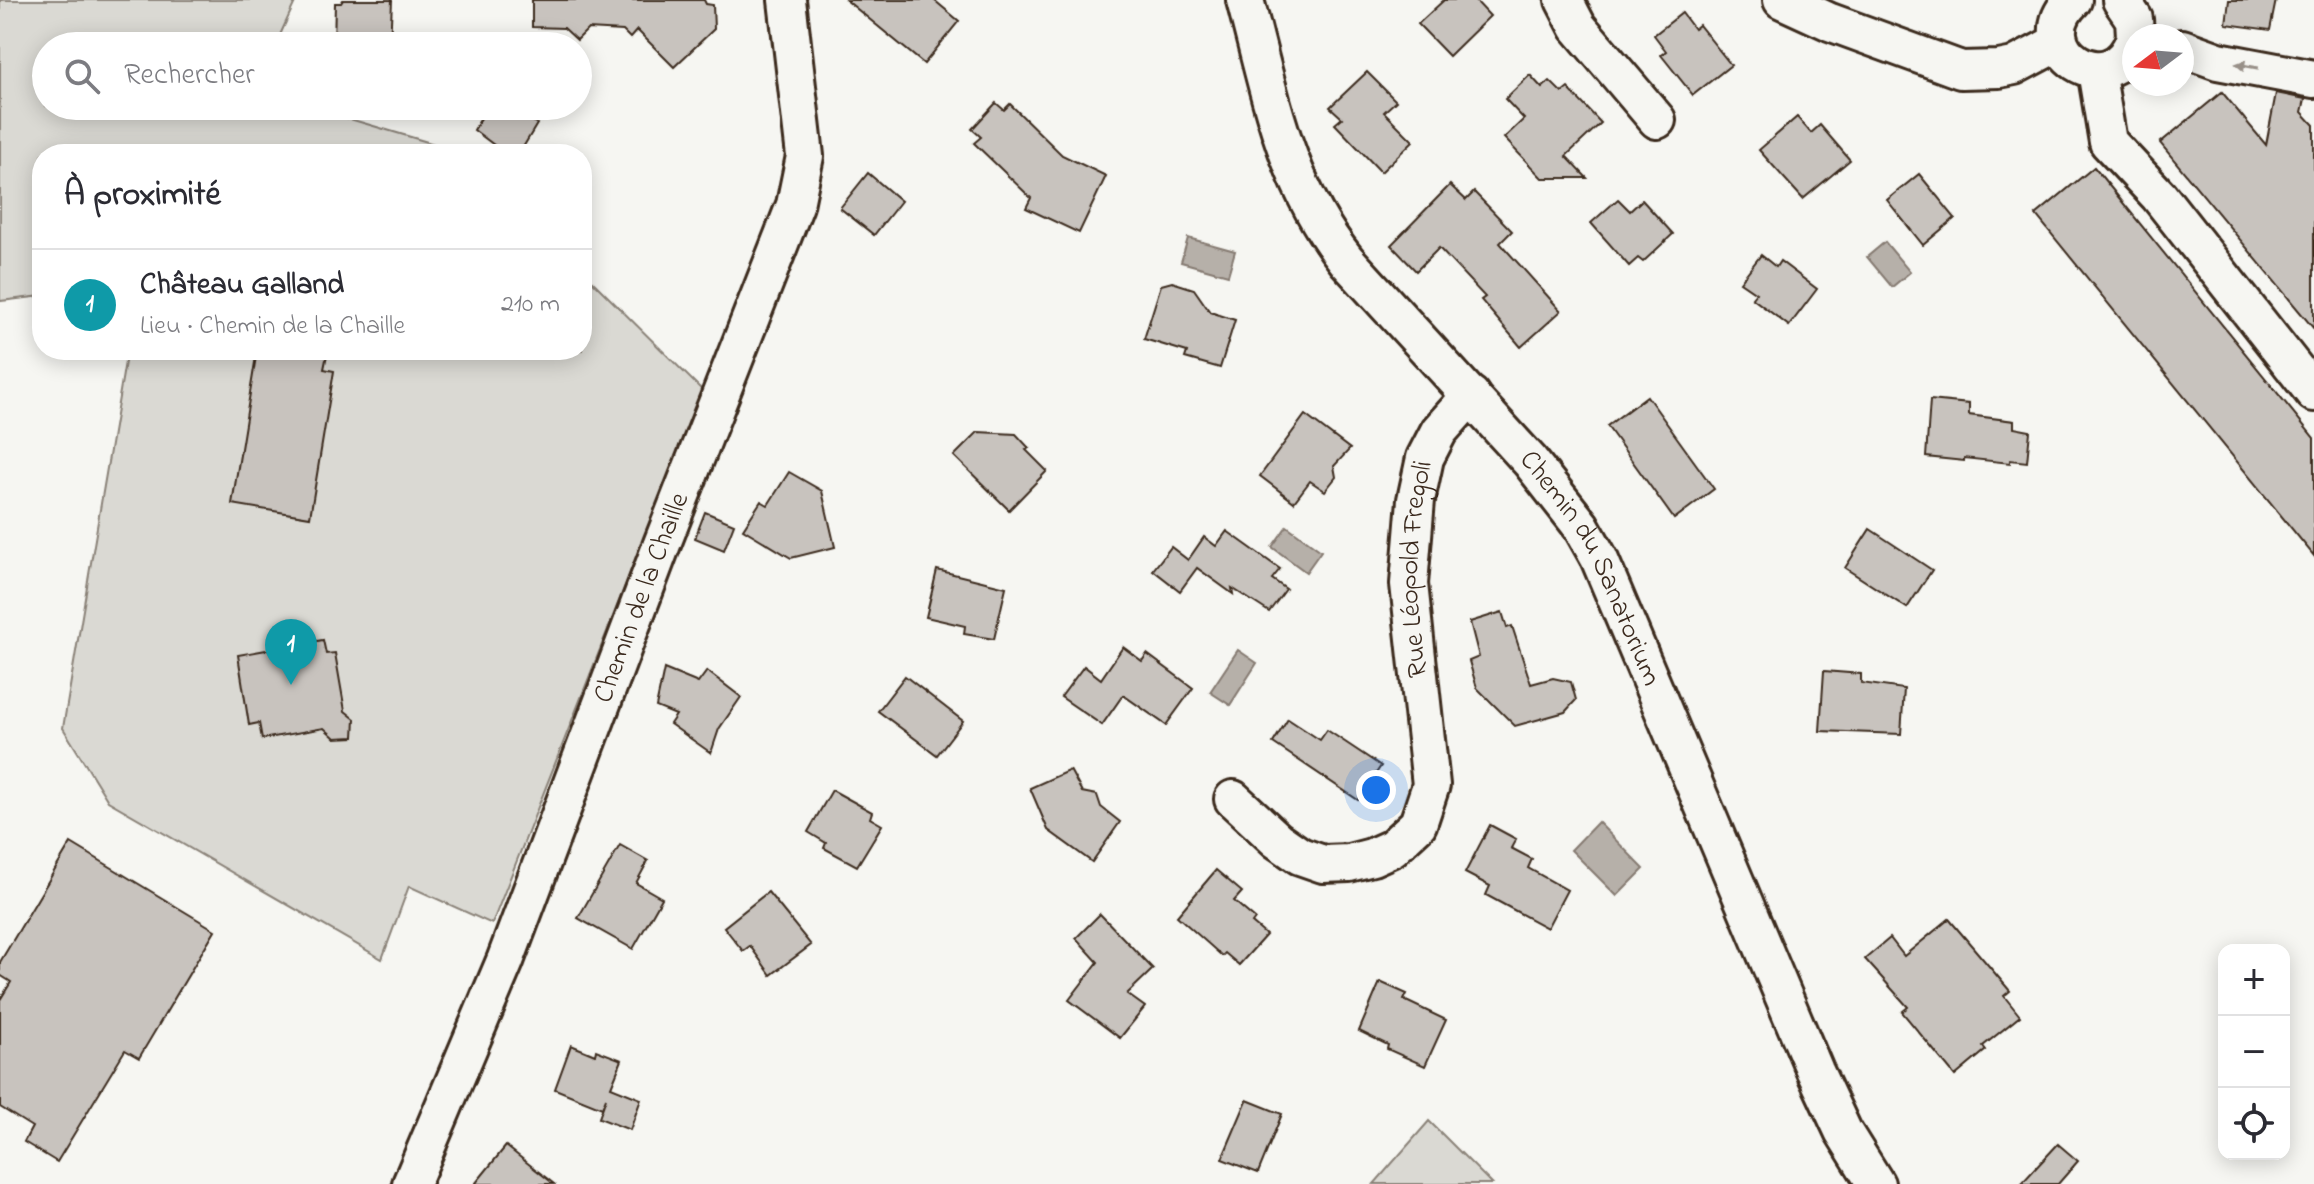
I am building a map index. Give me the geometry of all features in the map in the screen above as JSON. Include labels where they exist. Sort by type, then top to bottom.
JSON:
[{"type":"street","name":"Chemin de la Chaille","points":[[411,1184],[505,961],[662,544],[795,205],[805,156],[787,0]]},
{"type":"street","name":"Chemin du Sanatorium","points":[[1245,0],[1284,142],[1309,206],[1326,234],[1347,261],[1530,461],[1581,526],[1599,558],[1815,1071],[1843,1131],[1876,1184]]},
{"type":"street","points":[[1564,0],[1578,27],[1657,120]]},
{"type":"street","points":[[1782,0],[1830,22],[1961,70],[2014,66],[2059,42]]},
{"type":"street","points":[[2073,0],[2060,18],[2059,42],[2064,53],[2073,62],[2096,70],[2122,60]]},
{"type":"street","points":[[2194,52],[2218,61],[2314,79]]},
{"type":"street","points":[[2096,70],[2108,142],[2159,196],[2314,393]]},
{"type":"street","name":"Rue Léopold Fregoli","points":[[1233,799],[1277,840],[1300,856],[1323,864],[1349,863],[1372,857],[1392,848],[1418,824],[1431,785],[1409,584],[1416,500],[1425,458],[1439,431],[1471,395]]},
{"type":"shaded area","points":[[0,0],[296,0],[281,32],[32,32],[32,120],[353,120],[434,144],[32,144],[32,297],[0,301]]},
{"type":"shaded area","points":[[1188,238],[1235,251],[1228,275],[1181,262]]},
{"type":"shaded area","points":[[1885,242],[1910,272],[1892,287],[1867,257]]},
{"type":"shaded area","points":[[592,281],[702,390],[492,924],[409,886],[382,959],[108,801],[63,728],[125,360],[592,360]]},
{"type":"shaded area","points":[[1287,526],[1321,551],[1306,572],[1272,547]]},
{"type":"shaded area","points":[[1238,650],[1257,663],[1230,705],[1210,692]]},
{"type":"shaded area","points":[[1598,822],[1644,869],[1617,896],[1571,850]]},
{"type":"shaded area","points":[[1429,1121],[1492,1184],[1374,1184]]},
{"type":"building","points":[[343,0],[392,0],[391,32],[334,32],[335,3]]},
{"type":"building","points":[[532,0],[704,0],[706,4],[713,5],[714,29],[674,67],[637,30],[630,38],[623,31],[588,29],[585,32],[568,32],[564,28],[532,27]]},
{"type":"building","points":[[846,0],[934,0],[959,21],[924,64]]},
{"type":"building","points":[[1444,0],[1475,0],[1490,16],[1449,56],[1418,24]]},
{"type":"building","points":[[2229,0],[2276,0],[2270,30],[2226,24]]},
{"type":"building","points":[[1682,13],[1694,29],[1699,25],[1731,65],[1693,95],[1661,55],[1666,51],[1654,35]]},
{"type":"building","points":[[1367,72],[1396,101],[1384,112],[1413,141],[1381,172],[1335,124],[1342,118],[1330,107]]},
{"type":"building","points":[[1530,75],[1542,88],[1550,81],[1562,93],[1568,88],[1601,123],[1566,156],[1587,178],[1542,178],[1504,138],[1524,119],[1505,99]]},
{"type":"building","points":[[2222,92],[2266,145],[2276,93],[2305,99],[2302,112],[2314,125],[2314,329],[2160,143]]},
{"type":"building","points":[[996,103],[1004,110],[1010,104],[1062,155],[1106,176],[1079,233],[1026,208],[1031,198],[974,143],[981,137],[972,129]]},
{"type":"building","points":[[1797,117],[1811,133],[1820,125],[1850,160],[1803,199],[1759,150]]},
{"type":"building","points":[[480,120],[532,120],[537,124],[525,144],[493,144],[474,130]]},
{"type":"building","points":[[2094,167],[2314,438],[2314,556],[2036,215]]},
{"type":"building","points":[[868,173],[901,201],[874,235],[840,208]]},
{"type":"building","points":[[1919,174],[1955,218],[1923,245],[1887,200]]},
{"type":"building","points":[[1450,185],[1466,200],[1474,192],[1512,231],[1500,243],[1561,311],[1521,347],[1481,300],[1485,297],[1439,248],[1416,271],[1391,245]]},
{"type":"building","points":[[1618,199],[1630,211],[1642,200],[1673,234],[1643,262],[1638,258],[1629,266],[1591,223]]},
{"type":"building","points":[[1761,255],[1776,267],[1780,261],[1817,289],[1789,326],[1752,298],[1756,293],[1740,282]]},
{"type":"building","points":[[1172,282],[1194,289],[1210,312],[1235,320],[1220,368],[1185,358],[1187,352],[1144,339],[1161,285]]},
{"type":"building","points":[[255,360],[326,360],[324,369],[334,371],[310,517],[232,504]]},
{"type":"building","points":[[1647,396],[1714,489],[1674,519],[1607,426]]},
{"type":"building","points":[[1930,400],[1969,404],[1969,415],[2014,421],[2014,428],[2030,431],[2027,462],[1926,457]]},
{"type":"building","points":[[1305,415],[1350,449],[1334,466],[1336,477],[1325,491],[1310,481],[1294,502],[1260,476]]},
{"type":"building","points":[[978,432],[1016,434],[1029,448],[1026,450],[1047,471],[1009,510],[954,456]]},
{"type":"building","points":[[789,472],[822,491],[835,547],[791,558],[743,529],[761,501],[768,505]]},
{"type":"building","points":[[705,512],[734,524],[724,550],[695,538]]},
{"type":"building","points":[[1870,529],[1932,570],[1907,608],[1845,568]]},
{"type":"building","points":[[1227,531],[1280,569],[1272,579],[1286,589],[1269,612],[1232,588],[1233,594],[1197,568],[1180,591],[1153,570],[1171,547],[1188,560],[1204,537],[1216,546]]},
{"type":"building","points":[[937,570],[1006,587],[994,639],[964,634],[965,626],[926,617]]},
{"type":"building","points":[[1502,612],[1507,628],[1512,626],[1531,684],[1553,678],[1571,682],[1576,700],[1565,712],[1515,726],[1477,688],[1469,661],[1479,657],[1470,622]]},
{"type":"building","points":[[323,640],[326,654],[335,653],[345,711],[355,719],[354,737],[335,738],[324,728],[262,739],[259,723],[249,725],[238,655]]},
{"type":"building","points":[[1123,647],[1142,661],[1147,654],[1193,688],[1166,725],[1123,695],[1102,725],[1061,697],[1084,666],[1101,679]]},
{"type":"building","points":[[664,669],[698,683],[707,671],[741,697],[719,729],[711,753],[670,724],[676,715],[656,707]]},
{"type":"building","points":[[1824,671],[1861,674],[1861,683],[1904,689],[1901,734],[1820,731]]},
{"type":"building","points":[[905,676],[963,721],[937,755],[878,711]]},
{"type":"building","points":[[1288,719],[1320,740],[1327,730],[1381,766],[1358,800],[1273,743]]},
{"type":"building","points":[[1070,770],[1082,792],[1097,795],[1101,807],[1120,822],[1092,862],[1048,830],[1030,788]]},
{"type":"building","points":[[832,790],[872,812],[870,818],[882,825],[857,866],[824,848],[826,843],[808,832]]},
{"type":"building","points":[[1490,825],[1516,839],[1511,848],[1532,859],[1528,868],[1567,890],[1547,928],[1486,895],[1490,886],[1465,873]]},
{"type":"building","points":[[71,843],[215,930],[139,1058],[125,1050],[57,1162],[24,1142],[32,1127],[0,1107],[0,1000],[11,982],[0,975],[0,962]]},
{"type":"building","points":[[620,845],[648,861],[636,883],[662,898],[633,949],[578,918]]},
{"type":"building","points":[[1216,870],[1242,892],[1234,901],[1255,919],[1252,923],[1266,935],[1239,965],[1225,953],[1222,956],[1177,916]]},
{"type":"building","points":[[768,892],[811,945],[771,975],[750,946],[743,951],[724,927]]},
{"type":"building","points":[[1100,914],[1153,969],[1127,994],[1145,1007],[1120,1038],[1069,1000],[1098,962],[1076,938]]},
{"type":"building","points":[[1949,919],[2010,991],[2004,996],[2020,1016],[1983,1046],[1986,1050],[1955,1076],[1902,1012],[1908,1007],[1865,959],[1890,938],[1904,956]]},
{"type":"building","points":[[1380,982],[1407,994],[1404,1000],[1446,1020],[1425,1066],[1387,1049],[1388,1045],[1359,1031]]},
{"type":"building","points":[[571,1045],[595,1055],[596,1050],[622,1060],[611,1087],[641,1099],[630,1130],[599,1118],[606,1098],[602,1108],[555,1089]]},
{"type":"building","points":[[1247,1100],[1282,1114],[1258,1173],[1222,1159]]},
{"type":"building","points":[[2058,1144],[2078,1161],[2058,1184],[2021,1184]]},
{"type":"building","points":[[506,1146],[554,1184],[475,1184]]},
{"type":"place","name":"Château Galland","points":[[291,685]]}]
